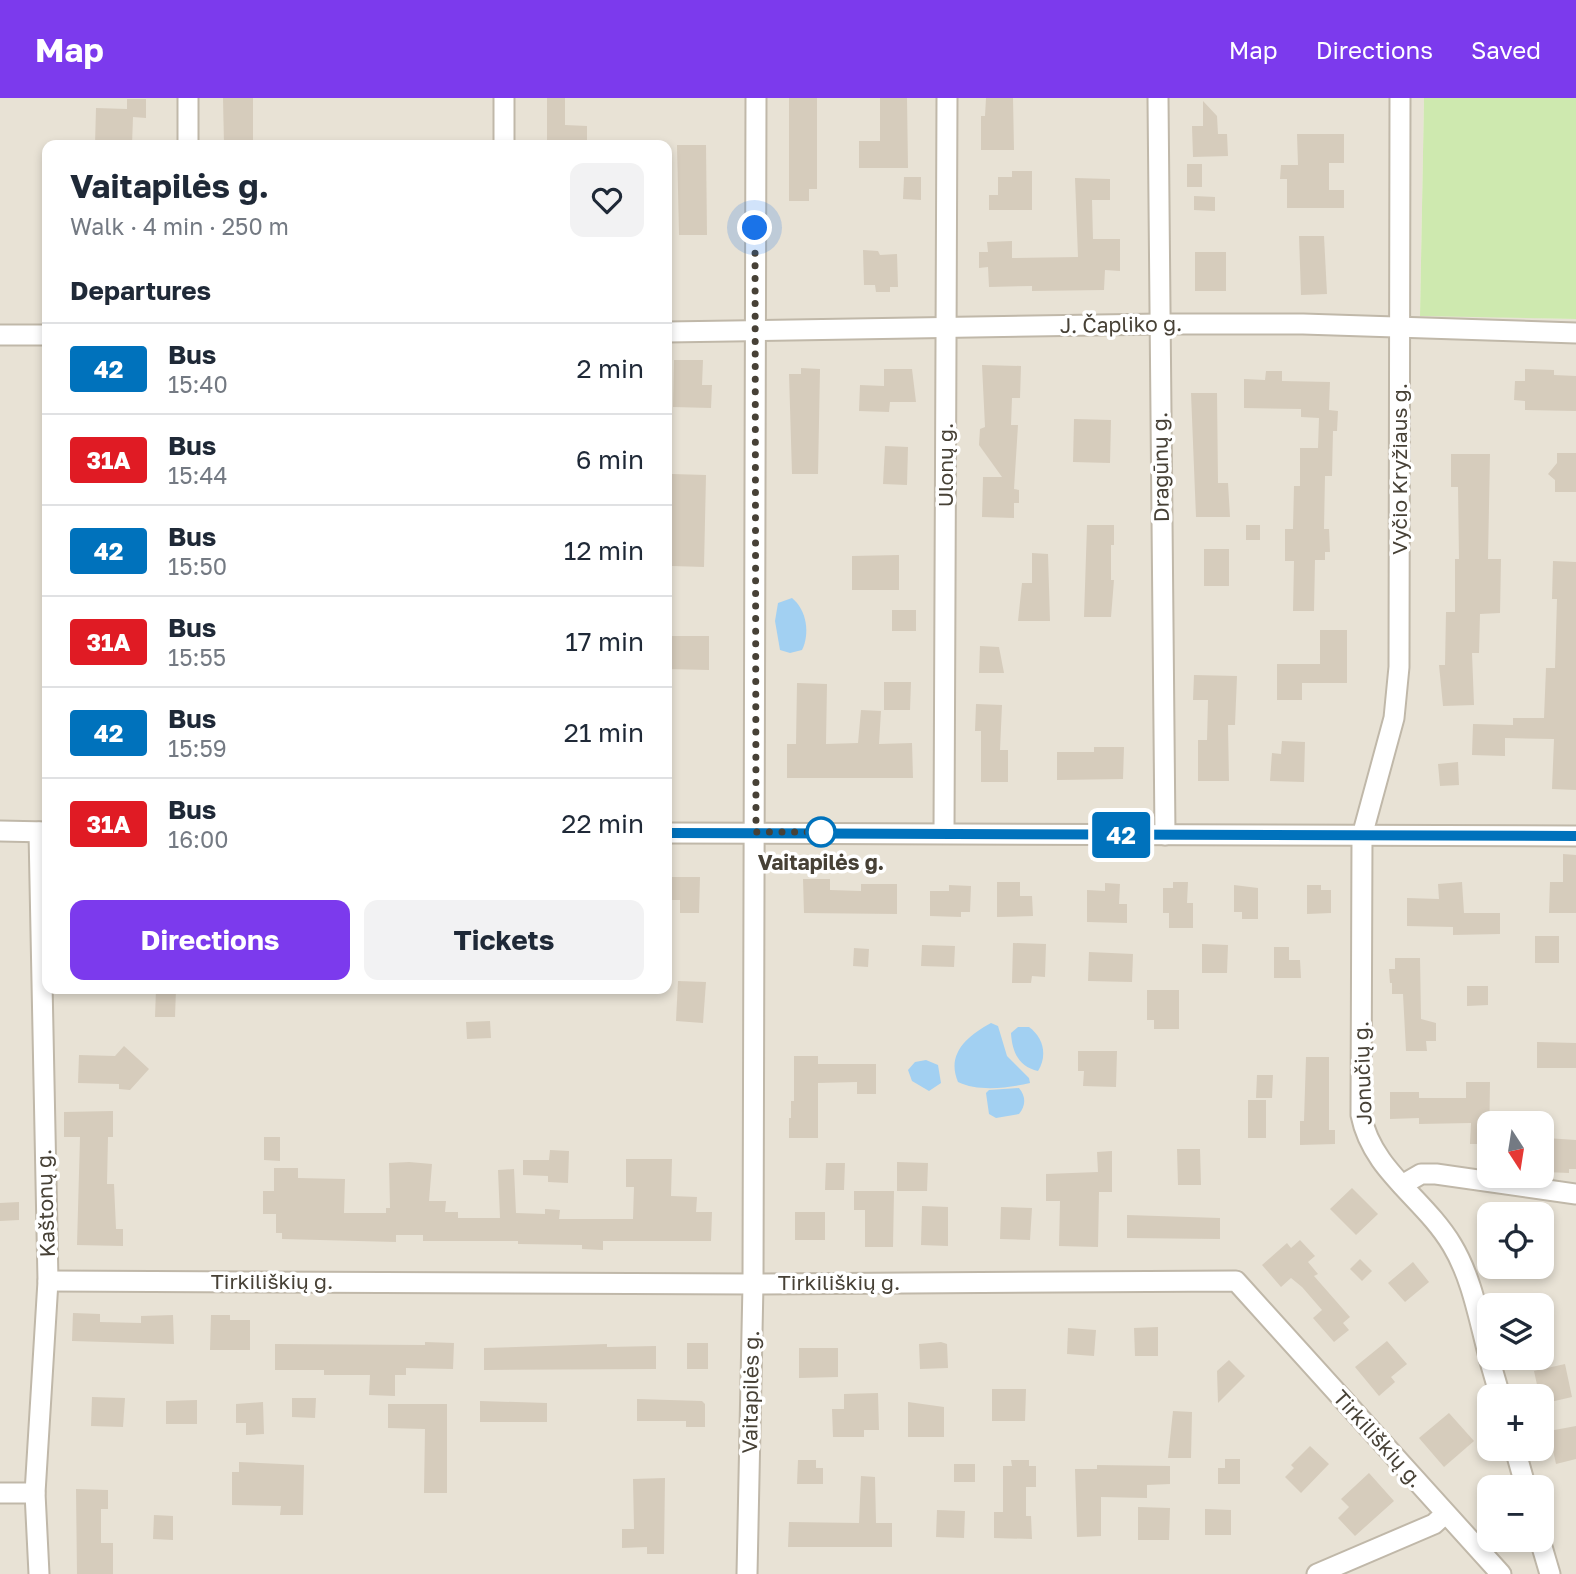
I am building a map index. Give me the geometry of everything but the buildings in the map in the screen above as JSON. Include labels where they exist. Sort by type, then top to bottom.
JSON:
[{"type":"street","points":[[188,98],[188,140]]},
{"type":"street","points":[[504,98],[504,140]]},
{"type":"street","name":"Vaitapilės g.","points":[[747,1574],[753,1284],[756,832],[754,331],[757,98]]},
{"type":"street","name":"Ulonų g.","points":[[944,833],[947,98]]},
{"type":"street","name":"Dragūnų g.","points":[[1158,98],[1165,835]]},
{"type":"street","name":"Vyčio Kryžiaus g.","points":[[1362,836],[1394,718],[1399,667],[1400,98]]},
{"type":"street","name":"J. Čapliko g.","points":[[672,332],[1160,324],[1401,327],[1576,333]]},
{"type":"street","points":[[0,335],[42,335]]},
{"type":"street","points":[[0,831],[42,832]]},
{"type":"street","points":[[672,833],[1576,836]]},
{"type":"street","name":"Jonučių g.","points":[[1362,836],[1361,1115],[1370,1148],[1451,1245],[1471,1290],[1477,1313]]},
{"type":"street","name":"Kaštonų g.","points":[[38,1574],[35,1493],[48,1281],[45,994]]},
{"type":"street","points":[[1402,1185],[1421,1174],[1436,1174],[1576,1194]]},
{"type":"street","name":"Tirkiliškių g.","points":[[48,1281],[753,1284],[1236,1281],[1501,1574]]},
{"type":"street","points":[[0,1493],[35,1493]]},
{"type":"street","points":[[1317,1574],[1434,1524],[1445,1514]]},
{"type":"street","points":[[1544,1552],[1550,1574]]},
{"type":"shaded area","points":[[0,98],[1424,98],[1420,315],[1576,319],[1576,1574],[0,1574]]},
{"type":"green space","points":[[1424,98],[1576,98],[1576,319],[1420,316]]},
{"type":"water","points":[[792,598],[804,616],[806,637],[802,650],[790,653],[780,650],[775,621],[778,603]]},
{"type":"water","points":[[991,1023],[998,1026],[1007,1056],[1029,1078],[1030,1083],[984,1088],[958,1082],[955,1072],[957,1054],[967,1040]]},
{"type":"water","points":[[1018,1027],[1029,1027],[1041,1041],[1043,1059],[1038,1071],[1021,1062],[1015,1052],[1011,1033]]},
{"type":"water","points":[[926,1060],[938,1065],[941,1083],[929,1091],[912,1081],[908,1070],[915,1062]]},
{"type":"water","points":[[1019,1088],[1024,1101],[1019,1114],[996,1118],[989,1114],[986,1093],[989,1090]]},
{"type":"bus line","name":"42","points":[[672,833],[1576,836]]},
{"type":"place","name":"Vaitapilės g.","points":[[821,832]]},
{"type":"route","points":[[755,228],[756,832],[821,832]]}]
